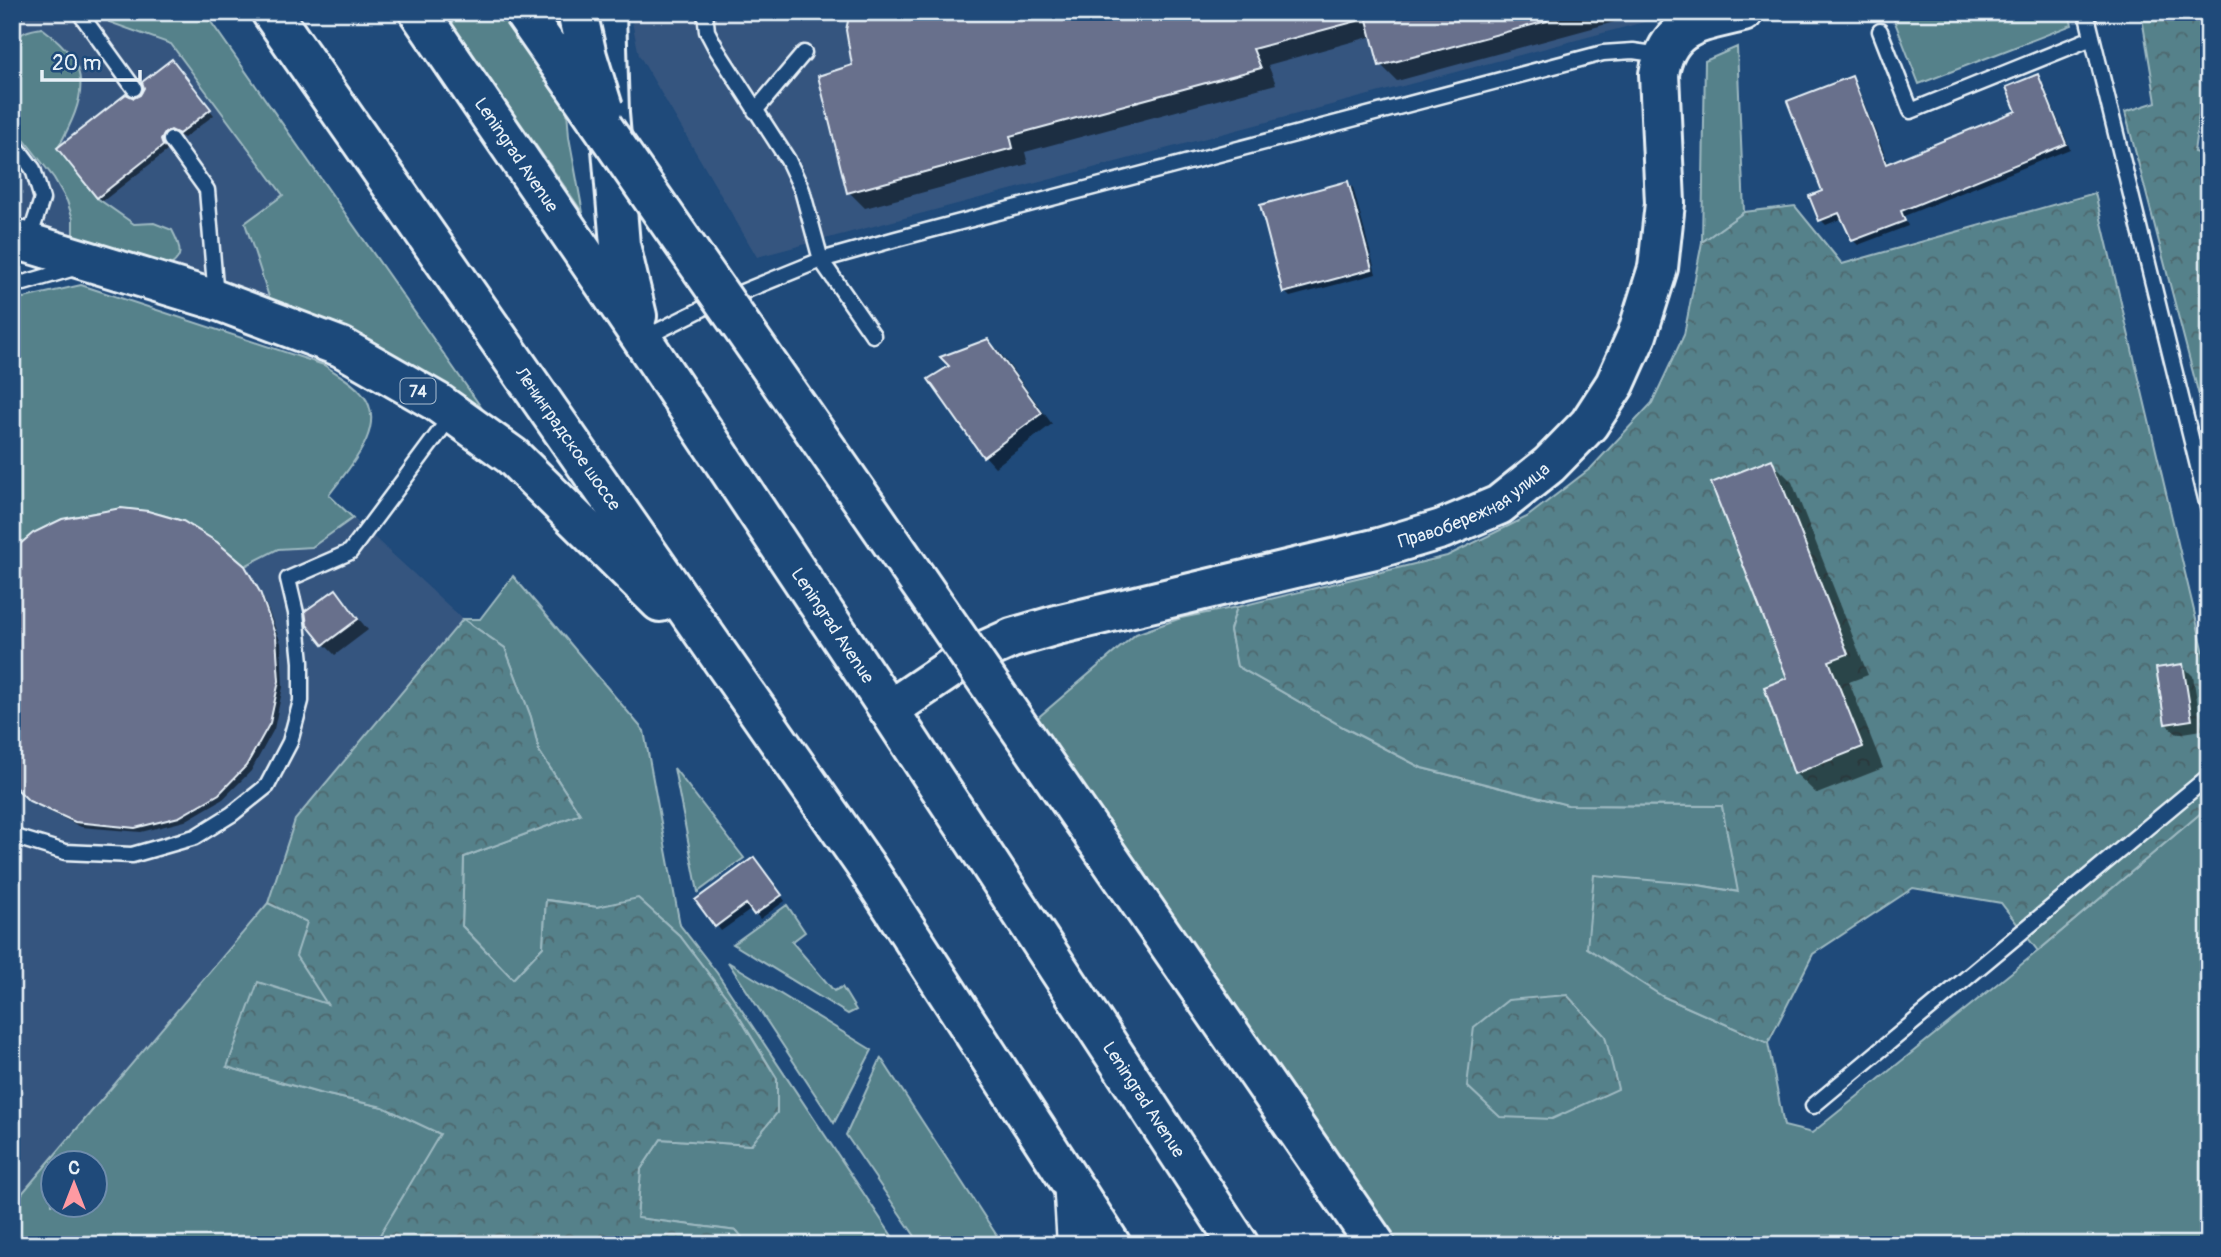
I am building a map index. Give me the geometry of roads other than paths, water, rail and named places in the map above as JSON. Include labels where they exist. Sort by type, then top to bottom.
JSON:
[{"type":"main road","name":"Ленинградское шоссе","points":[[271,12],[865,865],[1069,1179]]},
{"type":"main road","name":"Leningrad Avenue","points":[[419,12],[642,339],[889,710],[1239,1245]]},
{"type":"main road","points":[[523,12],[1376,1245]]},
{"type":"main road","points":[[578,12],[598,94],[621,152]]},
{"type":"main road","points":[[606,12],[608,113],[620,245],[642,339]]},
{"type":"main road","points":[[1662,55],[1679,33],[1693,24],[1743,12]]},
{"type":"main road","name":"Правобережная улица","points":[[889,710],[963,660],[1012,638],[1056,625],[1379,548],[1429,533],[1499,505],[1549,466],[1589,424],[1615,384],[1637,335],[1658,268],[1665,203],[1659,74],[1662,55]]},
{"type":"main road","name":"74","points":[[20,241],[216,299],[341,347],[437,402],[512,456],[613,554],[739,684]]},
{"type":"main road","points":[[1069,1179],[1111,1245]]},
{"type":"street","points":[[1069,1179],[1073,1245]]},
{"type":"lane","points":[[12,17],[15,12]]},
{"type":"lane","points":[[79,12],[134,88]]},
{"type":"lane","points":[[705,12],[707,31],[788,160],[802,190],[821,260],[873,335]]},
{"type":"lane","points":[[2086,12],[2209,511]]},
{"type":"lane","points":[[1880,31],[1911,111],[2092,38]]},
{"type":"lane","points":[[642,339],[710,305],[821,260],[896,239],[1603,52],[1633,51],[1662,55]]},
{"type":"lane","points":[[755,111],[804,52]]},
{"type":"lane","points":[[171,140],[207,190],[216,299]]},
{"type":"lane","points":[[12,141],[33,169],[41,199],[20,241]]},
{"type":"lane","points":[[12,279],[24,283],[94,263]]},
{"type":"lane","points":[[12,836],[65,852],[132,855],[195,837],[232,814],[267,786],[290,742],[301,701],[301,662],[296,613],[288,579],[350,552],[453,414]]},
{"type":"lane","points":[[1814,1106],[2209,776]]}]
